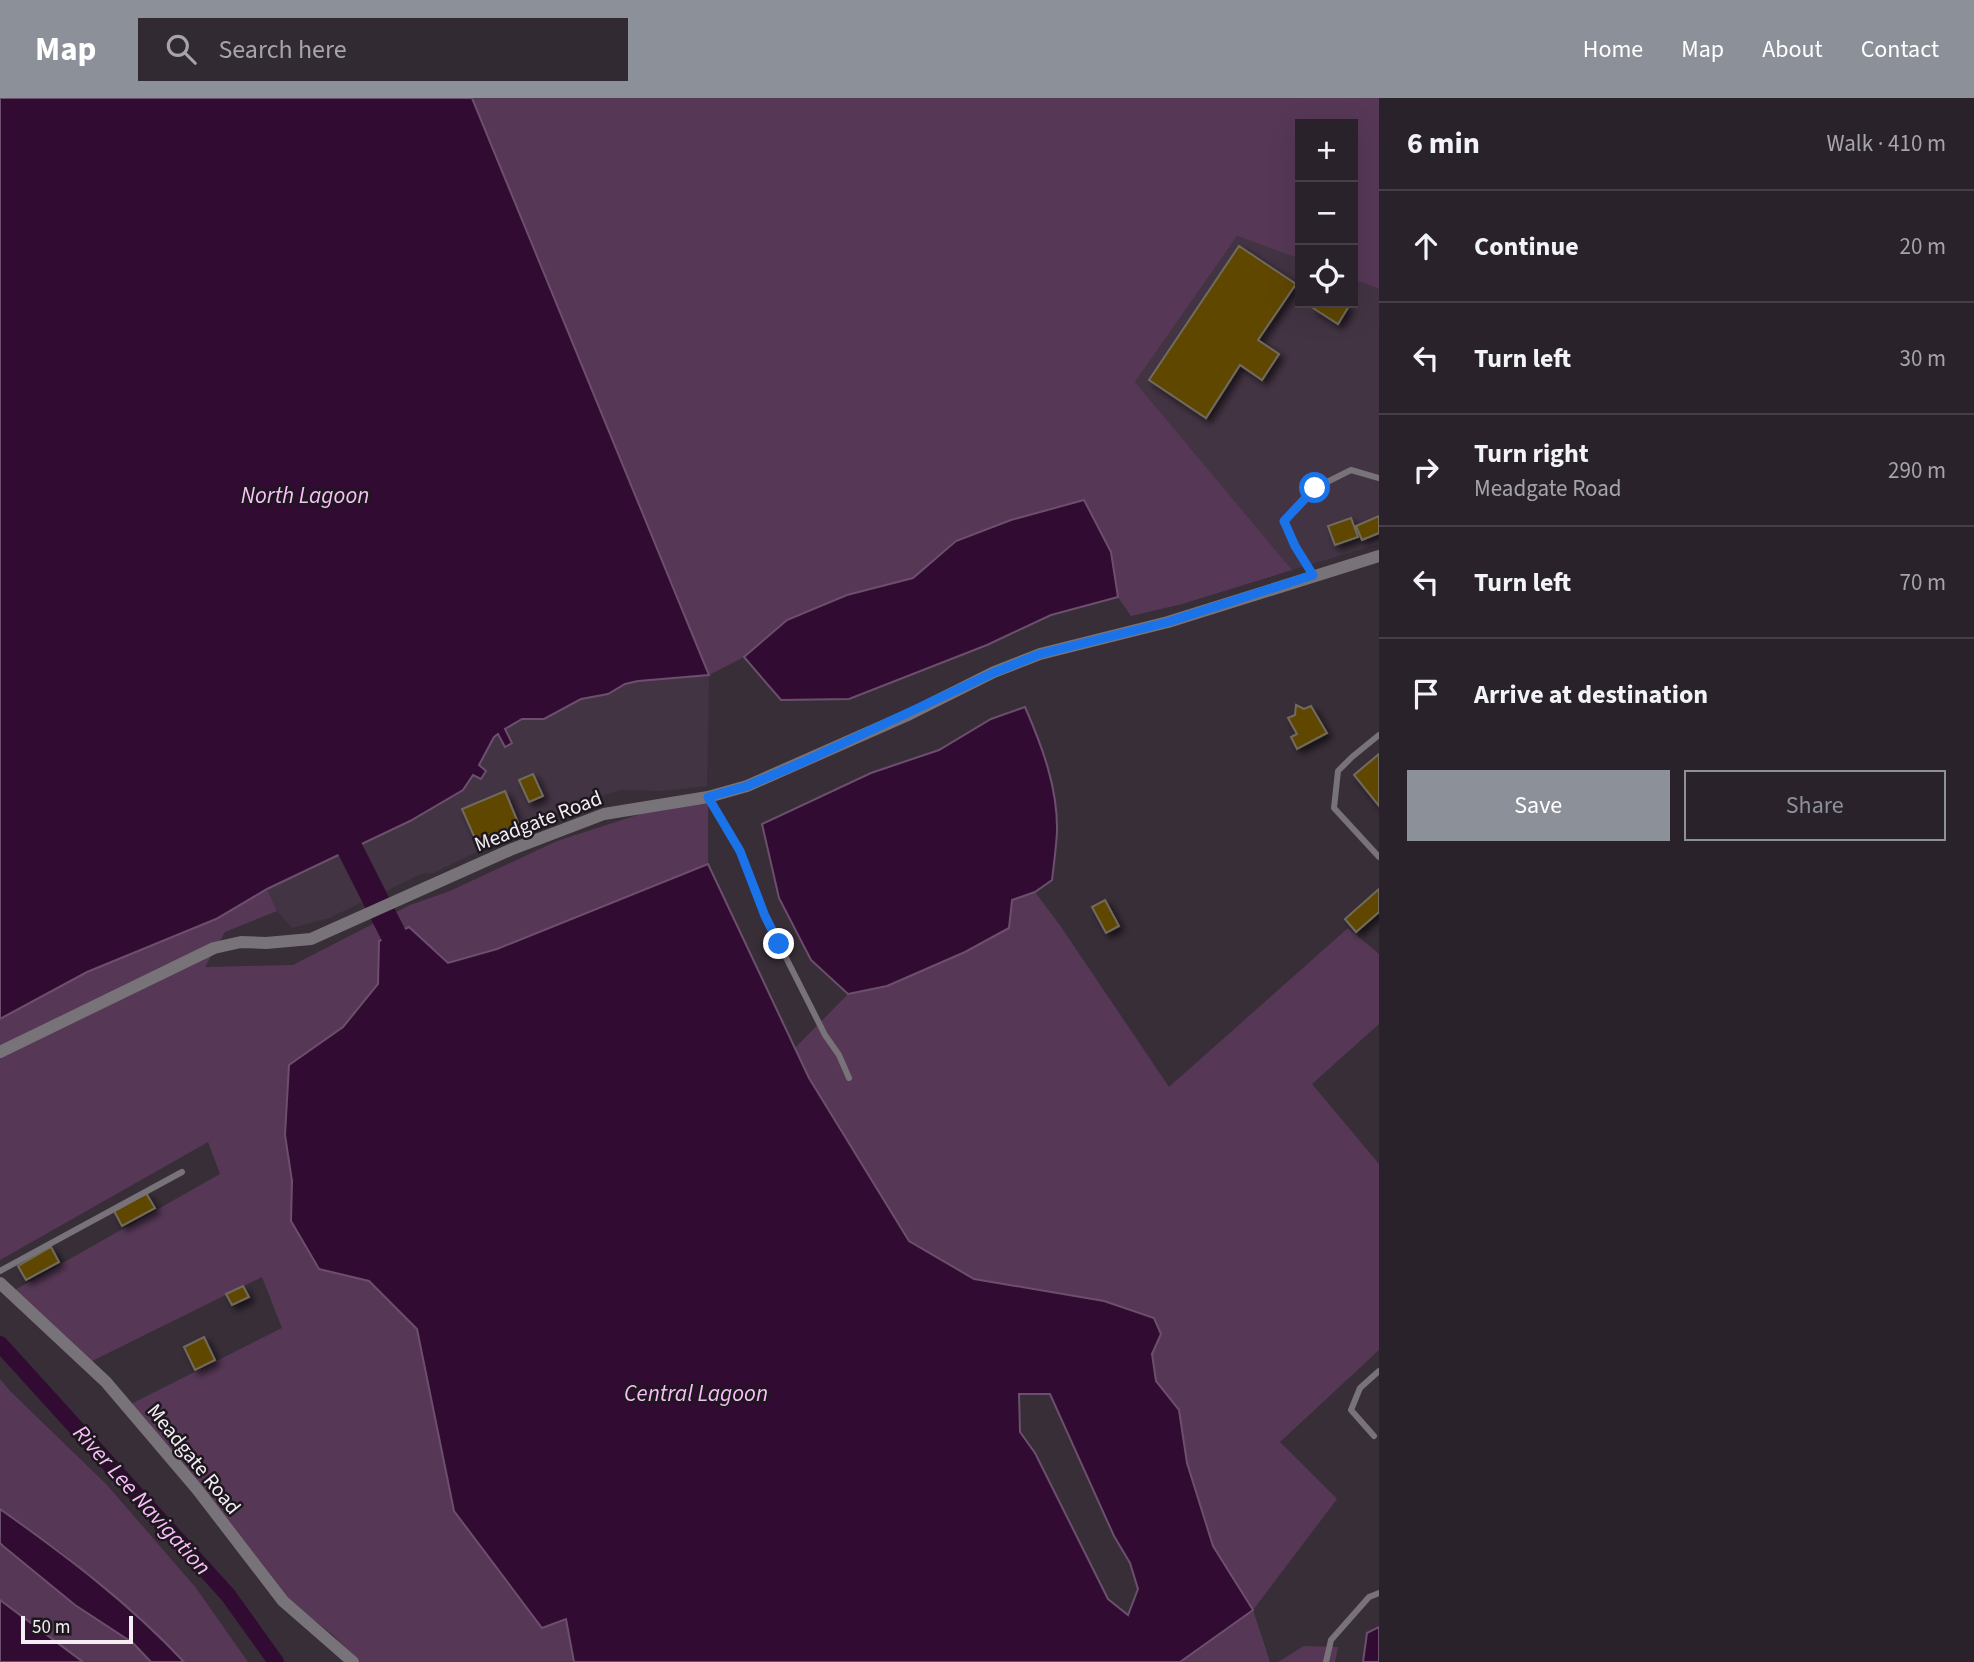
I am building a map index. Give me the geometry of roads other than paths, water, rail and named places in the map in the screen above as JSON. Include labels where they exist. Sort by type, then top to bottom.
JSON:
[{"type":"street","name":"Meadgate Road","points":[[0,1052],[214,948],[241,942],[311,939],[510,850],[604,814],[708,797],[747,786],[1040,654],[1179,618],[1379,556]]},
{"type":"street","name":"Meadgate Road","points":[[0,1283],[106,1382],[197,1489],[283,1601],[354,1662]]},
{"type":"lane","points":[[1313,575],[1295,546],[1284,521],[1315,488],[1351,470],[1379,478]]},
{"type":"lane","points":[[1379,735],[1338,771],[1334,808],[1379,857]]},
{"type":"lane","points":[[708,797],[740,851],[765,916],[825,1035],[839,1055],[849,1079]]},
{"type":"lane","points":[[0,1271],[182,1171]]},
{"type":"lane","points":[[1374,1436],[1351,1410],[1360,1388],[1379,1371]]},
{"type":"lane","points":[[1326,1662],[1331,1640],[1370,1597],[1379,1593]]},
{"type":"water","name":"North Lagoon","points":[[0,98],[472,98],[709,675],[625,684],[608,694],[581,699],[544,719],[522,719],[505,729],[512,743],[505,747],[498,734],[494,737],[479,765],[486,771],[481,779],[473,775],[463,790],[410,821],[267,889],[216,919],[87,972],[0,1019]]},
{"type":"water","points":[[1084,500],[1111,552],[1118,597],[1051,615],[987,645],[849,699],[781,700],[744,657],[787,620],[847,595],[913,578],[956,541],[1011,520]]},
{"type":"water","points":[[1025,707],[1043,752],[1055,799],[1057,832],[1052,880],[1035,892],[1012,900],[1009,928],[965,952],[887,986],[848,994],[811,960],[779,898],[762,824],[871,773],[939,750],[991,719]]},
{"type":"water","name":"Central Lagoon","points":[[708,864],[809,1078],[909,1241],[974,1279],[1104,1301],[1154,1318],[1161,1334],[1152,1354],[1156,1381],[1179,1410],[1187,1463],[1213,1546],[1253,1610],[1180,1662],[574,1662],[566,1619],[542,1628],[454,1511],[417,1329],[369,1281],[319,1269],[291,1221],[292,1181],[285,1135],[289,1065],[343,1027],[378,984],[379,941],[409,927],[448,963],[497,949]],"holes":[[[1019,1394],[1050,1394],[1114,1536],[1130,1563],[1138,1589],[1128,1615],[1108,1599],[1035,1453],[1020,1432]]]},
{"type":"water","points":[[0,1509],[96,1581],[184,1662],[151,1662],[133,1643],[75,1605],[3,1546],[0,1543]]},
{"type":"water","points":[[0,1600],[83,1662],[0,1662]]},
{"type":"water","points":[[1379,1627],[1379,1662],[1363,1662],[1367,1633]]},
{"type":"waterway","points":[[350,849],[393,934]]},
{"type":"waterway","name":"River Lee Navigation","points":[[0,1344],[228,1595],[276,1662]]}]
